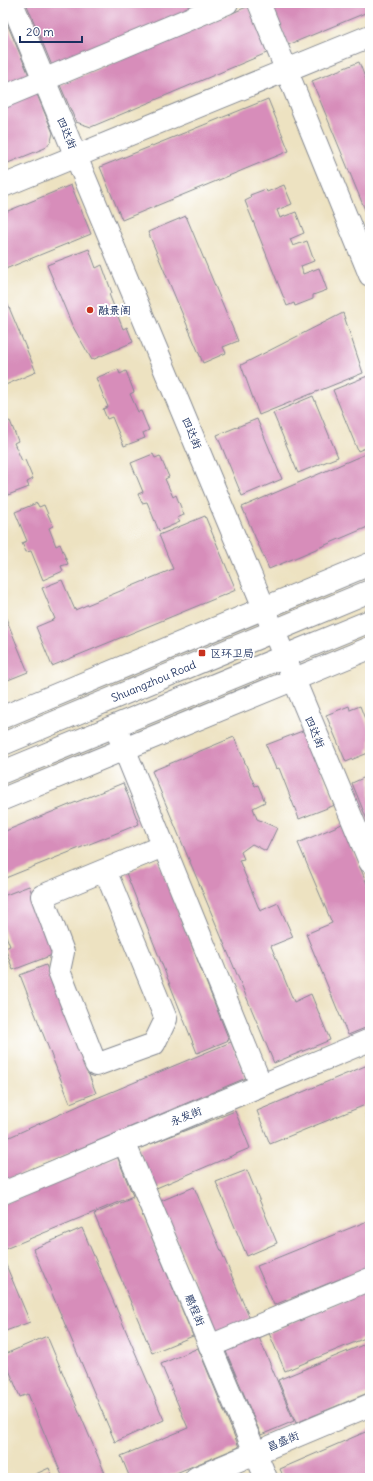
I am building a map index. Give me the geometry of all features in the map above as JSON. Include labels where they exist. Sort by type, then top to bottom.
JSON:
[{"type":"street","name":"四达街","points":[[12,3],[370,862]]},
{"type":"street","points":[[3,98],[227,3]]},
{"type":"street","points":[[259,3],[370,275]]},
{"type":"street","points":[[3,186],[370,36]]},
{"type":"street","points":[[3,717],[370,564]]},
{"type":"street","name":"Shuangzhou Road","points":[[3,744],[370,591]]},
{"type":"street","points":[[3,772],[370,621]]},
{"type":"street","points":[[3,799],[370,648]]},
{"type":"street","points":[[115,727],[261,1085]]},
{"type":"street","points":[[105,870],[166,1019],[154,1044],[96,1065],[59,971],[63,952],[42,896],[163,846]]},
{"type":"street","name":"永发街","points":[[3,1193],[370,1040]]},
{"type":"street","name":"鹏程街","points":[[124,1142],[266,1478]]},
{"type":"street","points":[[210,1346],[370,1279]]},
{"type":"street","name":"昌盛街","points":[[196,1478],[370,1405]]},
{"type":"building","points":[[26,3],[210,3],[53,68]]},
{"type":"building","points":[[270,3],[370,3],[370,11],[288,45]]},
{"type":"building","points":[[249,6],[269,52],[91,127],[76,122],[60,85]]},
{"type":"building","points":[[3,14],[31,80],[3,92]]},
{"type":"building","points":[[359,62],[370,90],[370,222],[312,81]]},
{"type":"building","points":[[36,92],[53,133],[51,141],[45,148],[3,165],[3,106]]},
{"type":"building","points":[[268,99],[289,151],[122,220],[100,167]]},
{"type":"building","points":[[71,185],[91,234],[3,270],[3,213]]},
{"type":"building","points":[[284,185],[292,204],[277,210],[280,218],[296,212],[304,233],[290,239],[293,246],[307,241],[314,261],[301,266],[303,274],[319,268],[327,290],[313,295],[313,299],[295,306],[294,303],[287,306],[245,201],[251,198],[250,195],[266,189],[267,192]]},
{"type":"building","points":[[186,216],[238,341],[223,347],[226,353],[203,363],[148,232]]},
{"type":"building","name":"融景阁","points":[[89,249],[96,268],[102,265],[112,293],[109,294],[123,329],[127,327],[133,342],[92,360],[72,325],[47,265]]},
{"type":"building","points":[[3,293],[36,372],[3,386]]},
{"type":"building","points":[[343,313],[363,373],[259,415],[241,365]]},
{"type":"building","points":[[118,369],[120,374],[126,371],[134,392],[130,394],[138,412],[141,411],[149,430],[143,433],[145,438],[124,446],[112,417],[107,419],[103,409],[108,407],[96,378]]},
{"type":"building","points":[[370,375],[370,446],[358,451],[333,390]]},
{"type":"building","points":[[313,396],[338,457],[298,473],[273,413]]},
{"type":"building","points":[[257,419],[282,479],[242,496],[217,435]]},
{"type":"building","points":[[10,421],[18,441],[14,443],[22,461],[25,460],[33,479],[27,482],[29,487],[8,495],[3,483],[3,423]]},
{"type":"building","points":[[370,452],[370,526],[269,569],[242,507]]},
{"type":"building","points":[[153,454],[155,458],[160,456],[169,477],[165,479],[173,497],[176,495],[184,515],[177,518],[180,522],[159,531],[147,502],[142,503],[138,494],[143,492],[131,463]]},
{"type":"building","points":[[37,503],[39,507],[44,505],[53,526],[49,528],[56,546],[60,544],[68,564],[61,566],[63,571],[43,580],[31,551],[26,552],[22,543],[27,541],[15,512]]},
{"type":"building","points":[[205,516],[236,590],[52,666],[36,627],[55,619],[42,588],[62,580],[75,610],[173,569],[159,535]]},
{"type":"building","points":[[3,611],[28,672],[3,682]]},
{"type":"building","points":[[349,706],[350,710],[360,706],[370,732],[370,748],[367,750],[368,753],[346,762],[326,715]]},
{"type":"building","points":[[305,730],[335,805],[299,819],[279,768],[276,769],[266,745]]},
{"type":"building","points":[[234,737],[255,786],[258,785],[265,802],[253,808],[257,819],[277,828],[266,851],[252,844],[241,852],[244,859],[239,860],[260,911],[278,903],[293,937],[271,946],[294,1002],[311,994],[330,1040],[274,1063],[152,771]]},
{"type":"building","points":[[370,775],[370,827],[352,783]]},
{"type":"building","points":[[123,783],[139,824],[3,879],[3,832]]},
{"type":"building","points":[[342,824],[370,891],[370,1026],[348,1035],[306,934],[332,923],[298,843]]},
{"type":"building","points":[[158,860],[229,1040],[197,1053],[126,873]]},
{"type":"building","points":[[29,886],[55,954],[13,970],[5,948],[10,946],[3,928],[3,896]]},
{"type":"building","points":[[46,965],[96,1093],[70,1103],[20,975]]},
{"type":"building","points":[[231,1042],[246,1078],[3,1181],[3,1140],[85,1103]]},
{"type":"building","points":[[370,1064],[370,1103],[270,1144],[257,1111]]},
{"type":"building","points":[[235,1111],[250,1148],[154,1189],[138,1149]]},
{"type":"building","points":[[370,1112],[370,1127],[365,1114]]},
{"type":"building","points":[[117,1156],[133,1196],[5,1249],[3,1244],[3,1204]]},
{"type":"building","points":[[247,1170],[277,1243],[247,1256],[216,1182]]},
{"type":"building","points":[[194,1187],[250,1319],[216,1333],[161,1201]]},
{"type":"building","points":[[135,1197],[193,1336],[152,1353],[94,1214]]},
{"type":"building","points":[[370,1220],[370,1267],[274,1305],[257,1266]]},
{"type":"building","points":[[82,1228],[164,1420],[115,1442],[33,1249]]},
{"type":"building","points":[[3,1258],[30,1322],[3,1332]]},
{"type":"building","points":[[370,1290],[370,1336],[285,1371],[269,1333]]},
{"type":"building","points":[[258,1335],[294,1421],[261,1435],[225,1349]]},
{"type":"building","points":[[47,1336],[107,1478],[63,1478],[28,1394],[20,1397],[3,1355]]},
{"type":"building","points":[[370,1342],[370,1392],[296,1423],[278,1380]]},
{"type":"building","points":[[198,1348],[239,1447],[164,1478],[130,1478],[121,1456],[188,1428],[161,1364]]},
{"type":"building","points":[[370,1430],[370,1478],[284,1478],[280,1469]]},
{"type":"building","points":[[49,1468],[53,1478],[27,1478]]},
{"type":"place","name":"融景阁","points":[[90,310]]},
{"type":"place","name":"区环卫局","points":[[202,653]]}]
